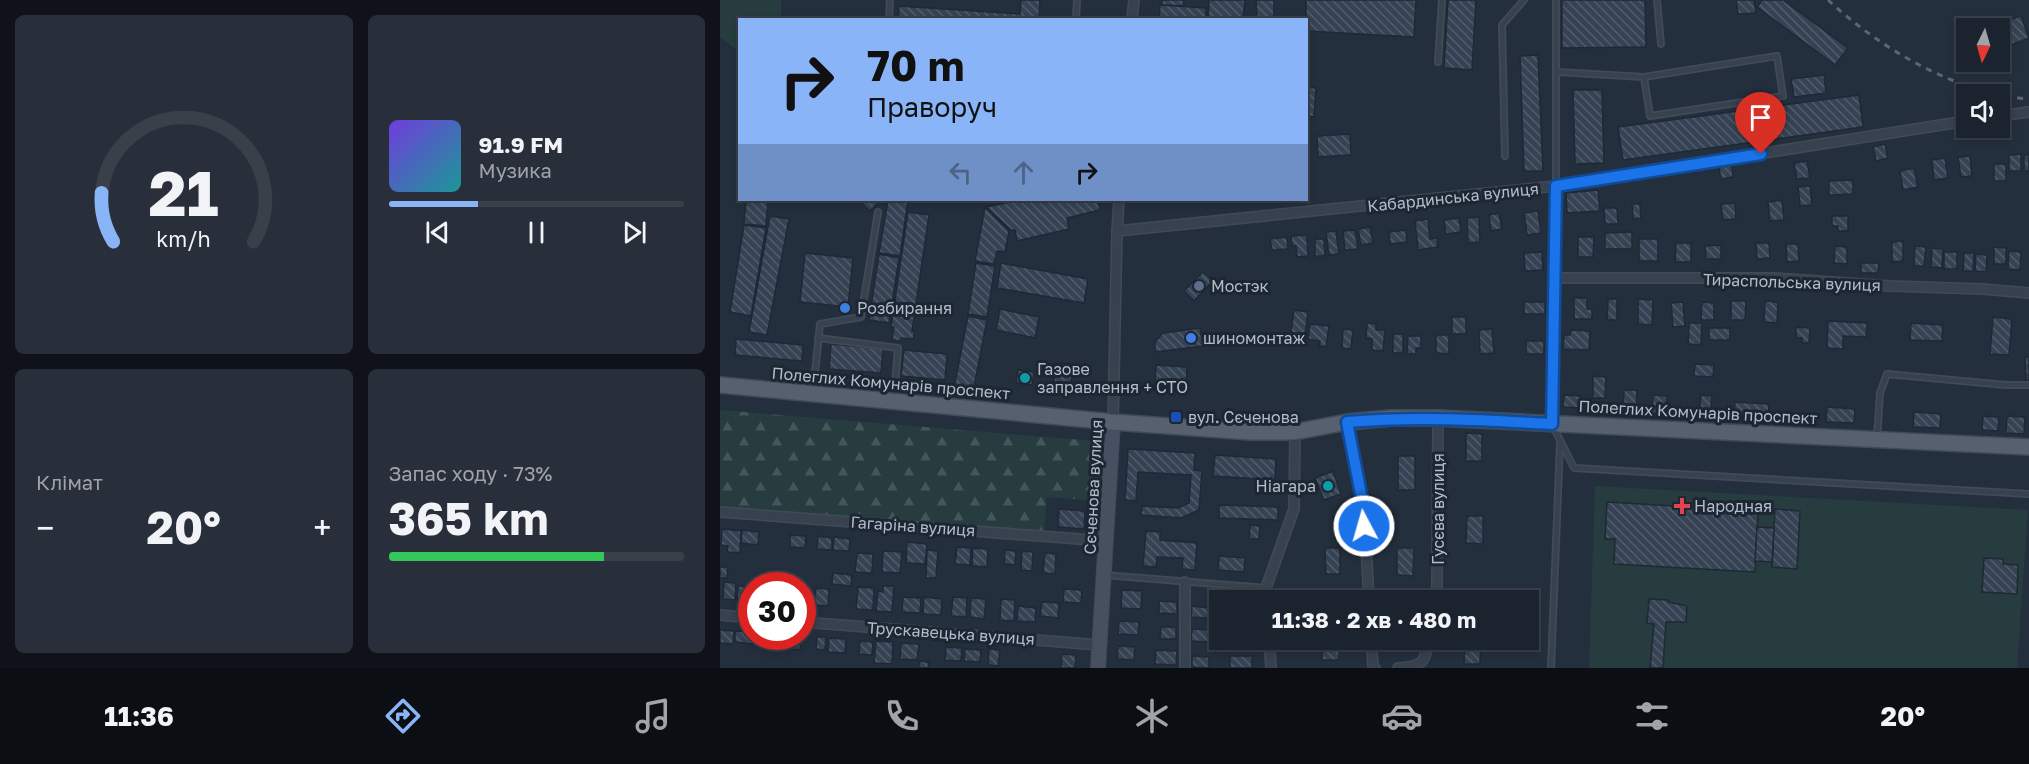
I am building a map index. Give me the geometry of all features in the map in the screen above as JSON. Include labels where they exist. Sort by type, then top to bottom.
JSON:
[{"type":"main road","name":"Полеглих Комунарів проспект","points":[[720,385],[1113,422],[1251,432],[1295,432],[1347,422],[1391,418],[1438,418],[2029,447]]},
{"type":"street","points":[[1132,18],[1134,0]]},
{"type":"street","points":[[2010,115],[2029,112]]},
{"type":"street","name":"Кабардинська вулиця","points":[[1116,231],[1556,186],[1956,124]]},
{"type":"street","points":[[1552,424],[1556,186]]},
{"type":"street","name":"Сєченова вулиця","points":[[1098,668],[1113,422],[1116,231],[1119,201]]},
{"type":"street","name":"Тираспольська вулиця","points":[[1555,278],[1774,278],[2029,293]]},
{"type":"street","name":"Гусєва вулиця","points":[[1436,590],[1438,418]]},
{"type":"street","points":[[1347,422],[1364,510],[1368,590]]},
{"type":"street","points":[[1266,588],[1294,509],[1295,432]]},
{"type":"street","name":"Гагаріна вулиця","points":[[720,512],[1106,541]]},
{"type":"street","points":[[1185,582],[1185,668]]},
{"type":"street","points":[[720,615],[738,617]]},
{"type":"street","name":"Трускавецька вулиця","points":[[816,623],[1100,645]]},
{"type":"street","points":[[1269,650],[1270,668]]},
{"type":"street","points":[[1372,650],[1374,667]]},
{"type":"street","points":[[1398,668],[1412,668],[1419,665],[1427,650]]},
{"type":"lane","points":[[889,18],[890,0]]},
{"type":"lane","points":[[1076,18],[1077,0]]},
{"type":"lane","points":[[1438,62],[1442,0]]},
{"type":"lane","points":[[1505,156],[1502,26],[1524,0]]},
{"type":"lane","points":[[1556,0],[1556,186]]},
{"type":"lane","points":[[1657,0],[1661,44]]},
{"type":"lane","points":[[1557,72],[1644,77],[1777,56],[1783,96],[1650,116],[1644,77]]},
{"type":"lane","points":[[813,393],[820,324],[861,317],[878,212]]},
{"type":"lane","points":[[818,338],[897,348],[894,401]]},
{"type":"lane","points":[[1876,439],[1880,393],[1887,374],[2029,385]]},
{"type":"lane","points":[[1552,424],[1574,468],[2029,494]]},
{"type":"lane","points":[[1551,668],[1560,442]]},
{"type":"lane","points":[[1104,575],[1266,588]]},
{"type":"green space","points":[[720,0],[781,0],[781,18],[738,18],[738,51],[720,37]]},
{"type":"green space","points":[[720,410],[1107,442],[1101,501],[1047,497],[1044,531],[720,508]]},
{"type":"green space","points":[[1595,486],[2028,510],[2017,668],[1589,668]]},
{"type":"building","points":[[1021,0],[1040,0],[1039,18],[898,18],[899,6],[1020,14]]},
{"type":"building","points":[[1162,0],[1184,0],[1183,6],[1162,5]]},
{"type":"building","points":[[1209,0],[1245,0],[1243,18],[1208,18]]},
{"type":"building","points":[[1256,0],[1274,0],[1274,18],[1257,18]]},
{"type":"building","points":[[1306,0],[1416,0],[1414,37],[1308,31],[1308,18],[1306,18]]},
{"type":"building","points":[[1448,0],[1476,0],[1472,70],[1444,68]]},
{"type":"building","points":[[1562,0],[1645,0],[1646,47],[1562,48]]},
{"type":"building","points":[[1736,0],[1754,0],[1756,13],[1738,14]]},
{"type":"building","points":[[1762,0],[1783,0],[1848,48],[1835,65],[1757,7]]},
{"type":"building","points":[[1160,5],[1206,8],[1206,18],[1159,17]]},
{"type":"building","points":[[2021,16],[2029,38],[2011,45],[2010,20]]},
{"type":"building","points":[[1538,55],[1543,171],[1524,171],[1520,56]]},
{"type":"building","points":[[1824,75],[1826,93],[1794,97],[1791,79]]},
{"type":"building","points":[[1308,87],[1316,88],[1314,117],[1308,116]]},
{"type":"building","points":[[1573,90],[1602,90],[1604,163],[1575,164]]},
{"type":"building","points":[[1859,95],[1863,127],[1623,160],[1618,127]]},
{"type":"building","points":[[1350,134],[1351,155],[1318,157],[1317,136]]},
{"type":"building","points":[[1885,144],[1888,158],[1876,161],[1873,147]]},
{"type":"building","points":[[2021,154],[2021,171],[2009,171],[2009,155]]},
{"type":"building","points":[[2024,155],[2029,155],[2029,171],[2024,171]]},
{"type":"building","points":[[1970,156],[1972,176],[1961,177],[1958,157]]},
{"type":"building","points":[[1945,158],[1948,178],[1934,180],[1932,160]]},
{"type":"building","points":[[1807,161],[1810,178],[1797,179],[1794,163]]},
{"type":"building","points":[[1994,164],[2006,164],[2006,181],[1994,181]]},
{"type":"building","points":[[1732,165],[1733,177],[1721,179],[1719,167]]},
{"type":"building","points":[[1914,168],[1918,187],[1903,190],[1900,171]]},
{"type":"building","points":[[1853,180],[1853,194],[1829,195],[1829,181]]},
{"type":"building","points":[[1810,186],[1812,205],[1800,206],[1798,187]]},
{"type":"building","points":[[1598,190],[1600,211],[1567,213],[1566,193]]},
{"type":"building","points":[[1782,200],[1784,220],[1770,221],[1768,202]]},
{"type":"building","points":[[746,201],[768,201],[766,226],[744,224]]},
{"type":"building","points":[[859,201],[880,201],[870,211]]},
{"type":"building","points":[[888,201],[908,201],[900,256],[879,253]]},
{"type":"building","points":[[1014,201],[1098,201],[1100,210],[1067,218],[1069,229],[1017,241],[1015,230],[1011,230],[986,207]]},
{"type":"building","points":[[1735,203],[1736,219],[1723,220],[1721,204]]},
{"type":"building","points":[[1632,204],[1640,204],[1641,218],[1633,219]]},
{"type":"building","points":[[985,207],[1009,231],[1005,252],[997,251],[994,264],[975,261]]},
{"type":"building","points":[[1604,208],[1617,208],[1618,224],[1605,224]]},
{"type":"building","points":[[1538,211],[1541,233],[1527,235],[1524,213]]},
{"type":"building","points":[[908,212],[929,215],[912,331],[915,332],[913,339],[902,338],[900,341],[892,340],[894,327],[891,327]]},
{"type":"building","points":[[1499,213],[1502,229],[1491,231],[1489,215]]},
{"type":"building","points":[[770,216],[789,219],[767,335],[749,332]]},
{"type":"building","points":[[1832,216],[1848,216],[1848,231],[1838,231],[1838,226],[1832,226]]},
{"type":"building","points":[[1479,217],[1480,242],[1468,243],[1467,218]]},
{"type":"building","points":[[1459,218],[1461,232],[1446,234],[1444,220]]},
{"type":"building","points":[[1428,219],[1430,239],[1437,238],[1438,247],[1418,250],[1415,221]]},
{"type":"building","points":[[744,225],[766,228],[751,316],[730,312]]},
{"type":"building","points":[[1370,227],[1373,243],[1361,245],[1358,229]]},
{"type":"building","points":[[1355,230],[1358,249],[1345,250],[1343,231]]},
{"type":"building","points":[[1406,230],[1407,242],[1390,244],[1389,232]]},
{"type":"building","points":[[1336,231],[1339,254],[1329,255],[1326,232]]},
{"type":"building","points":[[1632,232],[1632,249],[1605,249],[1605,233]]},
{"type":"building","points":[[1307,235],[1308,256],[1297,257],[1296,246],[1292,246],[1291,236]]},
{"type":"building","points":[[1287,237],[1288,249],[1272,250],[1270,239]]},
{"type":"building","points":[[1578,237],[1594,237],[1593,257],[1578,257]]},
{"type":"building","points":[[1315,239],[1324,239],[1325,256],[1315,256]]},
{"type":"building","points":[[1639,239],[1658,239],[1658,261],[1639,261]]},
{"type":"building","points":[[1903,241],[1903,261],[1892,262],[1892,242]]},
{"type":"building","points":[[1676,243],[1691,243],[1691,262],[1675,262]]},
{"type":"building","points":[[1756,243],[1769,243],[1770,258],[1757,259]]},
{"type":"building","points":[[1786,244],[1798,244],[1799,261],[1787,262]]},
{"type":"building","points":[[1721,245],[1721,259],[1706,259],[1705,246]]},
{"type":"building","points":[[1835,246],[1847,247],[1847,264],[1834,263]]},
{"type":"building","points":[[1915,246],[1926,247],[1924,266],[1914,266]]},
{"type":"building","points":[[1994,247],[2006,248],[2006,264],[1994,264]]},
{"type":"building","points":[[1932,248],[1943,249],[1942,268],[1931,267]]},
{"type":"building","points":[[2009,251],[2021,252],[2020,270],[2008,269]]},
{"type":"building","points":[[1542,252],[1543,270],[1525,271],[1524,253]]},
{"type":"building","points":[[1944,252],[1957,252],[1957,269],[1944,269]]},
{"type":"building","points":[[805,253],[853,258],[848,307],[800,302]]},
{"type":"building","points":[[1964,253],[1974,253],[1973,271],[1963,271]]},
{"type":"building","points":[[879,254],[899,258],[889,323],[869,320]]},
{"type":"building","points":[[1976,254],[1987,255],[1986,272],[1975,271]]},
{"type":"building","points":[[976,263],[995,266],[987,317],[968,314]]},
{"type":"building","points":[[1001,263],[1088,279],[1084,303],[997,288]]},
{"type":"building","points":[[1861,263],[1879,263],[1878,273],[1861,273]]},
{"type":"building","name":"Мостэк","points":[[1203,272],[1213,281],[1194,301],[1184,291]]},
{"type":"building","points":[[1574,298],[1587,298],[1587,309],[1592,309],[1592,319],[1574,319]]},
{"type":"building","points":[[1608,299],[1617,299],[1617,320],[1607,320]]},
{"type":"building","points":[[1638,299],[1653,300],[1652,325],[1638,324]]},
{"type":"building","points":[[1731,301],[1746,301],[1745,320],[1731,320]]},
{"type":"building","points":[[1765,301],[1778,302],[1777,323],[1764,322]]},
{"type":"building","points":[[1524,302],[1545,302],[1545,314],[1524,314]]},
{"type":"building","points":[[1683,302],[1685,326],[1673,327],[1671,303]]},
{"type":"building","points":[[1702,302],[1714,303],[1714,320],[1701,320]]},
{"type":"building","points":[[1000,309],[1039,317],[1035,338],[996,330]]},
{"type":"building","points":[[1294,310],[1308,312],[1305,335],[1291,333]]},
{"type":"building","points":[[968,316],[987,320],[973,392],[954,388]]},
{"type":"building","points":[[1452,317],[1466,317],[1466,334],[1452,334]]},
{"type":"building","points":[[1993,317],[2012,319],[2009,355],[1990,354]]},
{"type":"building","points":[[1828,321],[1867,323],[1866,337],[1843,336],[1843,349],[1827,348]]},
{"type":"building","points":[[1367,323],[1376,324],[1376,330],[1385,330],[1383,351],[1372,350],[1372,339],[1366,338]]},
{"type":"building","points":[[1689,323],[1702,323],[1701,345],[1688,344]]},
{"type":"building","points":[[1911,323],[1943,325],[1942,341],[1910,340]]},
{"type":"building","points":[[1310,324],[1329,326],[1326,347],[1319,346],[1320,341],[1308,339]]},
{"type":"building","points":[[1796,327],[1810,328],[1809,343],[1802,343],[1802,338],[1796,338]]},
{"type":"building","points":[[1200,328],[1203,346],[1155,352],[1155,342],[1163,333]]},
{"type":"building","points":[[1709,328],[1730,328],[1730,340],[1709,340]]},
{"type":"building","points":[[1343,329],[1353,330],[1351,349],[1342,348]]},
{"type":"building","points":[[1492,329],[1494,353],[1480,354],[1479,330]]},
{"type":"building","points":[[1571,330],[1590,331],[1589,350],[1563,349],[1564,335],[1570,335]]},
{"type":"building","points":[[1393,334],[1403,334],[1403,353],[1393,353]]},
{"type":"building","points":[[1436,335],[1449,335],[1449,354],[1436,353]]},
{"type":"building","points":[[1408,336],[1421,336],[1421,348],[1416,348],[1416,354],[1407,354]]},
{"type":"building","points":[[736,339],[803,345],[802,361],[735,355]]},
{"type":"building","points":[[1526,341],[1544,341],[1544,354],[1526,354]]},
{"type":"building","points":[[831,344],[883,349],[881,373],[829,369]]},
{"type":"building","points":[[904,350],[947,354],[945,380],[901,376]]},
{"type":"building","points":[[2025,357],[2029,357],[2029,380],[2026,380]]},
{"type":"building","points":[[1055,363],[1073,364],[1071,385],[1054,384]]},
{"type":"building","points":[[1695,364],[1714,365],[1713,377],[1694,376]]},
{"type":"building","points":[[1156,365],[1187,367],[1186,385],[1155,383]]},
{"type":"building","name":"Газове заправлення + СТО","points":[[1018,370],[1034,372],[1032,385],[1016,383]]},
{"type":"building","points":[[1593,376],[1606,377],[1605,398],[1593,398]]},
{"type":"building","points":[[1624,390],[1637,390],[1636,411],[1623,411]]},
{"type":"building","points":[[1564,395],[1581,396],[1581,408],[1563,407]]},
{"type":"building","points":[[1653,395],[1667,396],[1666,414],[1652,413]]},
{"type":"building","points":[[1701,395],[1712,396],[1710,416],[1699,415]]},
{"type":"building","points":[[1735,402],[1769,404],[1768,418],[1734,416]]},
{"type":"building","points":[[1827,407],[1855,409],[1854,423],[1826,422]]},
{"type":"building","points":[[1914,412],[1941,414],[1940,428],[1913,427]]},
{"type":"building","points":[[1983,416],[1999,417],[1998,431],[1982,430]]},
{"type":"building","points":[[2007,416],[2025,417],[2024,434],[2006,433]]},
{"type":"building","points":[[1466,433],[1482,434],[1482,461],[1466,461]]},
{"type":"building","points":[[1128,449],[1195,453],[1194,470],[1202,471],[1199,510],[1181,518],[1141,515],[1142,506],[1178,508],[1189,503],[1191,475],[1138,472],[1136,501],[1125,500]]},
{"type":"building","points":[[1215,455],[1276,459],[1275,480],[1213,476]]},
{"type":"building","points":[[1398,456],[1415,456],[1415,490],[1398,490]]},
{"type":"building","name":"Ніагара","points":[[1333,471],[1341,494],[1324,500],[1315,478]]},
{"type":"building","points":[[1607,502],[1758,511],[1755,572],[1614,564],[1615,539],[1605,539]]},
{"type":"building","points":[[1219,505],[1278,507],[1278,520],[1219,518]]},
{"type":"building","points":[[1059,509],[1085,511],[1084,529],[1058,527]]},
{"type":"building","points":[[1775,509],[1800,511],[1797,569],[1772,567]]},
{"type":"building","points":[[1467,516],[1483,516],[1483,544],[1466,543]]},
{"type":"building","points":[[1250,525],[1260,526],[1259,539],[1249,539]]},
{"type":"building","points":[[1757,527],[1774,528],[1772,562],[1755,561]]},
{"type":"building","points":[[722,529],[741,531],[740,553],[727,552],[728,546],[721,545]]},
{"type":"building","points":[[742,530],[759,532],[758,545],[741,543]]},
{"type":"building","points":[[1146,531],[1160,532],[1160,540],[1197,543],[1195,570],[1182,569],[1183,558],[1157,557],[1156,567],[1143,566]]},
{"type":"building","points":[[790,535],[806,536],[805,548],[790,547]]},
{"type":"building","points":[[818,536],[832,538],[832,550],[817,549]]},
{"type":"building","points":[[834,537],[850,539],[849,551],[833,550]]},
{"type":"building","points":[[907,542],[927,544],[925,564],[906,563]]},
{"type":"building","points":[[957,547],[971,548],[970,565],[955,564]]},
{"type":"building","points":[[973,548],[988,549],[987,567],[972,566]]},
{"type":"building","points":[[1325,548],[1340,548],[1340,574],[1326,574]]},
{"type":"building","points":[[1397,548],[1414,548],[1413,576],[1397,575]]},
{"type":"building","points":[[927,550],[938,551],[936,578],[926,578]]},
{"type":"building","points":[[1005,550],[1016,551],[1015,565],[1004,564]]},
{"type":"building","points":[[883,551],[902,552],[900,573],[882,572]]},
{"type":"building","points":[[1022,551],[1033,552],[1032,571],[1021,570]]},
{"type":"building","points":[[857,553],[873,554],[872,573],[855,572]]},
{"type":"building","points":[[1045,553],[1056,554],[1055,574],[1043,573]]},
{"type":"building","points":[[1219,556],[1245,558],[1244,572],[1218,570]]},
{"type":"building","points":[[1984,558],[2003,559],[2003,564],[2018,565],[2017,594],[1982,592]]},
{"type":"building","points":[[720,567],[728,567],[727,578],[720,578]]},
{"type":"building","points":[[833,573],[852,575],[851,586],[832,584]]},
{"type":"building","points":[[724,582],[736,583],[735,600],[723,599]]},
{"type":"building","points":[[883,586],[894,586],[892,612],[876,611],[878,591],[883,592]]},
{"type":"building","points":[[858,587],[874,588],[873,610],[856,609]]},
{"type":"building","points":[[816,588],[829,589],[828,606],[816,605]]},
{"type":"building","points":[[1064,589],[1082,590],[1081,603],[1063,602]]},
{"type":"building","points":[[1122,590],[1142,591],[1141,609],[1121,608]]},
{"type":"building","points":[[903,597],[921,598],[920,613],[902,612]]},
{"type":"building","points":[[924,597],[942,599],[941,615],[923,614]]},
{"type":"building","points":[[953,597],[967,598],[966,617],[951,616]]},
{"type":"building","points":[[971,598],[986,599],[984,619],[970,617]]},
{"type":"building","points":[[1001,599],[1015,600],[1014,621],[1000,620]]},
{"type":"building","points":[[1649,599],[1668,600],[1668,602],[1687,606],[1686,622],[1666,622],[1663,668],[1650,668],[1654,624],[1647,623]]},
{"type":"building","points":[[1159,601],[1177,602],[1177,614],[1159,613]]},
{"type":"building","points":[[1042,602],[1059,603],[1058,618],[1040,616]]},
{"type":"building","points":[[1018,606],[1036,608],[1035,622],[1017,621]]},
{"type":"building","points":[[1192,606],[1209,608],[1208,618],[1191,617]]},
{"type":"building","points":[[1119,621],[1139,622],[1138,635],[1118,634]]},
{"type":"building","points":[[1161,627],[1176,627],[1176,639],[1160,639]]},
{"type":"building","points":[[1192,629],[1209,630],[1208,642],[1191,641]]},
{"type":"building","points":[[720,630],[734,631],[733,644],[720,643]]},
{"type":"building","points":[[735,631],[738,631],[738,642],[735,642]]},
{"type":"building","points":[[817,637],[826,637],[825,650],[816,649]]},
{"type":"building","points":[[829,638],[846,639],[845,653],[828,652]]},
{"type":"building","points":[[860,641],[873,642],[872,655],[859,654]]},
{"type":"building","points":[[876,641],[893,642],[892,664],[874,663]]},
{"type":"building","points":[[901,643],[919,644],[917,660],[900,659]]},
{"type":"building","points":[[1118,646],[1135,647],[1134,660],[1117,659]]},
{"type":"building","points":[[946,647],[962,648],[961,661],[945,660]]},
{"type":"building","points":[[965,649],[981,650],[980,662],[964,661]]},
{"type":"building","points":[[989,649],[1000,650],[998,666],[988,665]]},
{"type":"building","points":[[1156,650],[1177,651],[1176,665],[1155,664]]},
{"type":"building","points":[[1322,650],[1339,650],[1339,660],[1322,660]]},
{"type":"building","points":[[1465,650],[1481,650],[1480,664],[1464,664]]},
{"type":"building","points":[[1062,654],[1076,655],[1075,668],[1061,668]]},
{"type":"building","points":[[1192,656],[1209,657],[1209,668],[1192,667]]},
{"type":"building","points":[[1230,656],[1252,656],[1252,668],[1230,668]]},
{"type":"building","points":[[919,661],[929,662],[928,668],[919,668]]},
{"type":"railway","points":[[1828,0],[1871,35],[1921,66],[1974,88],[2029,99]]},
{"type":"place","name":"Мостэк","points":[[1199,286]]},
{"type":"place","name":"Розбирання","points":[[845,308]]},
{"type":"place","name":"шиномонтаж","points":[[1191,338]]},
{"type":"place","name":"Газове заправлення + СТО","points":[[1025,378]]},
{"type":"place","name":"вул. Сєченова","points":[[1176,417]]},
{"type":"place","name":"Ніагара","points":[[1328,486]]},
{"type":"place","name":"Народная","points":[[1682,506]]},
{"type":"route","points":[[1364,526],[1364,510],[1347,422],[1391,418],[1438,418],[1552,424],[1556,186],[1761,154]]}]
